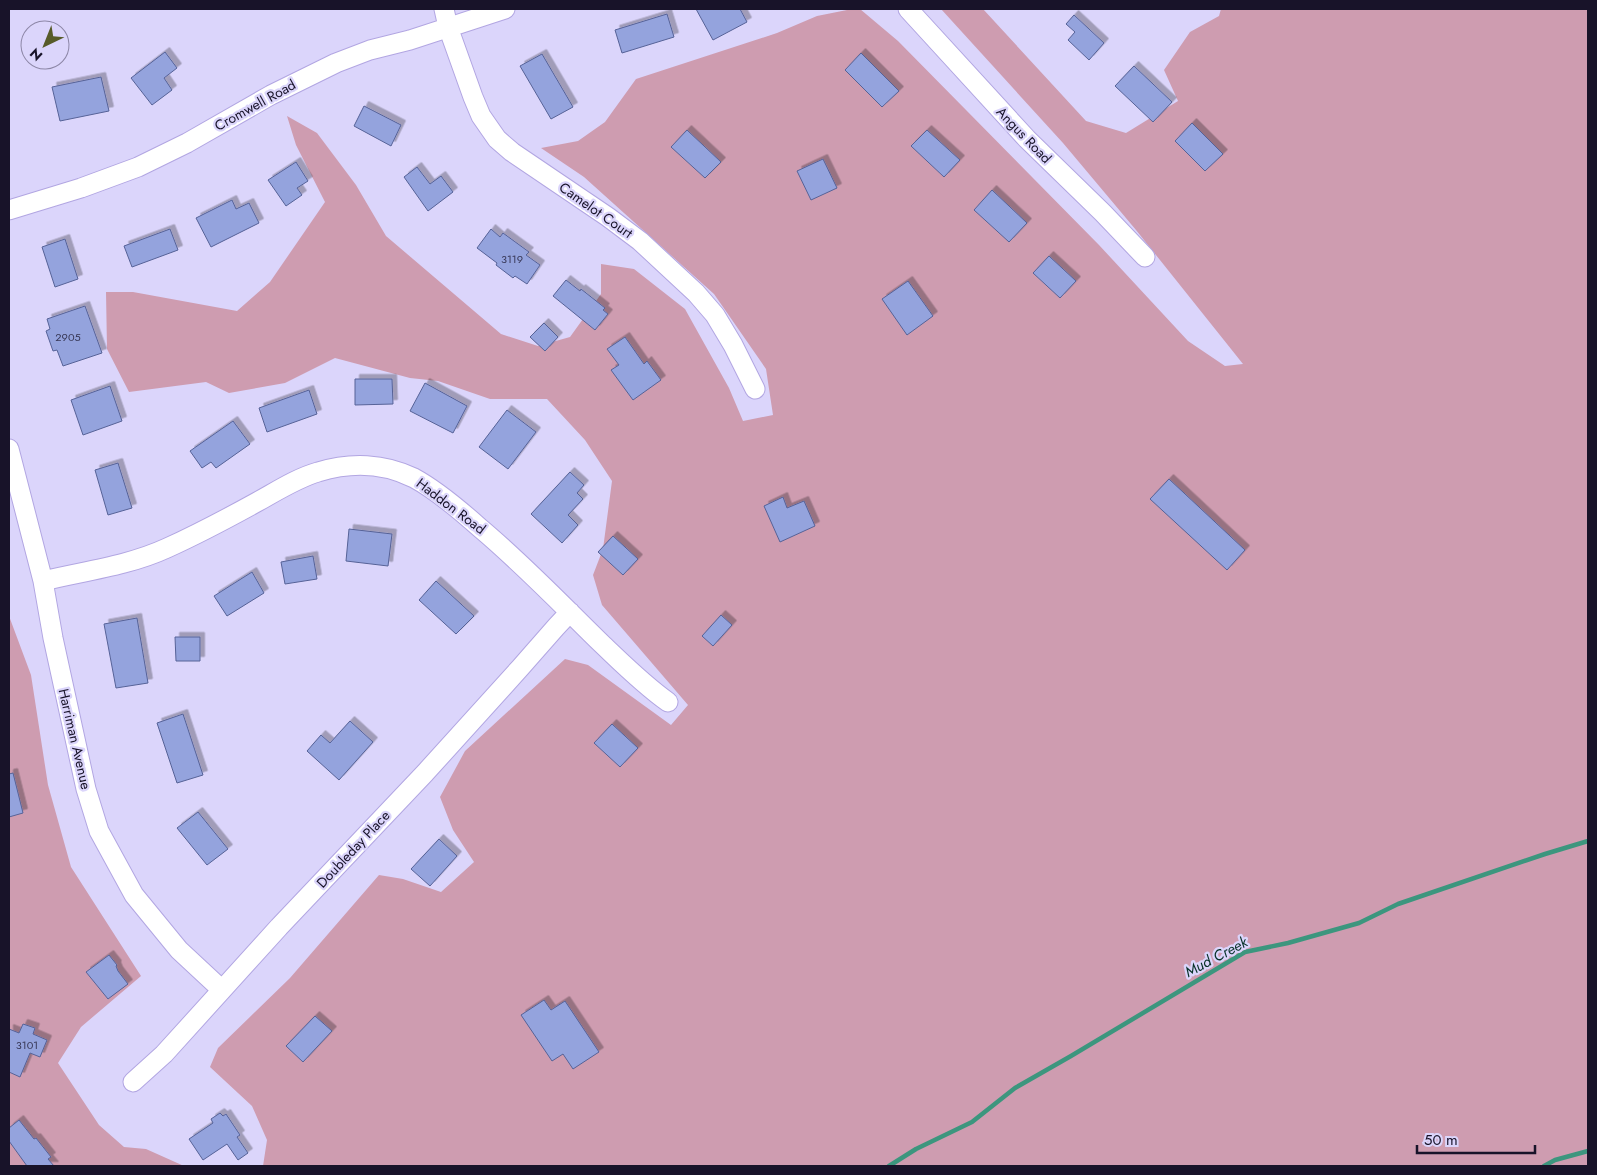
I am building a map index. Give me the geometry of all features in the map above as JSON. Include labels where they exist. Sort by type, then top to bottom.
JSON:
[{"type":"street","name":"Camelot Court","points":[[444,9],[448,27],[481,116],[497,139],[512,152],[640,241],[696,293],[715,316],[733,345],[755,389]]},
{"type":"street","name":"Cromwell Road","points":[[9,210],[81,188],[138,167],[187,143],[271,95],[336,63],[370,50],[410,40],[505,9]]},
{"type":"street","name":"Angus Road","points":[[908,9],[1027,139],[1146,257]]},
{"type":"street","name":"Harriman Avenue","points":[[9,449],[43,581],[53,638],[86,789],[99,832],[134,895],[179,950],[222,990]]},
{"type":"street","name":"Haddon Road","points":[[43,581],[143,558],[192,537],[288,485],[317,472],[345,465],[376,466],[414,478],[444,499],[507,550],[632,672],[668,702]]},
{"type":"street","name":"Doubleday Place","points":[[133,1082],[164,1056],[279,927],[425,773],[570,612]]},
{"type":"shaded area","points":[[860,9],[898,41],[1099,245],[1188,341],[1225,366],[1243,364],[1136,230],[1063,143],[941,9],[983,9],[1086,121],[1126,133],[1178,101],[1164,70],[1190,32],[1219,16],[1221,9],[1588,9],[1588,1166],[263,1166],[267,1140],[252,1106],[210,1067],[218,1048],[290,978],[379,875],[403,879],[441,892],[474,862],[453,830],[440,797],[465,751],[565,659],[588,665],[671,725],[688,705],[602,605],[593,575],[603,549],[612,481],[585,440],[547,399],[490,399],[438,381],[410,378],[335,358],[285,383],[229,393],[206,382],[129,392],[107,349],[106,292],[133,292],[237,311],[270,282],[325,202],[296,145],[287,116],[317,133],[356,185],[386,236],[501,334],[538,346],[570,337],[601,294],[601,264],[634,269],[685,309],[729,388],[743,421],[773,415],[766,369],[714,294],[584,177],[541,148],[578,141],[605,122],[636,79],[777,33],[817,16]]},
{"type":"shaded area","points":[[9,616],[31,675],[48,785],[71,867],[141,976],[81,1027],[58,1063],[99,1125],[124,1147],[146,1149],[184,1166],[9,1166]]},
{"type":"building","points":[[696,9],[740,9],[747,22],[713,40]]},
{"type":"building","points":[[667,14],[674,37],[622,53],[615,30]]},
{"type":"building","points":[[1074,15],[1104,43],[1089,60],[1068,40],[1075,32],[1066,24]]},
{"type":"building","points":[[165,52],[177,68],[164,78],[172,90],[152,105],[131,78]]},
{"type":"building","points":[[861,53],[899,91],[882,107],[845,70]]},
{"type":"building","points":[[542,54],[573,107],[551,119],[520,66]]},
{"type":"building","points":[[1134,66],[1172,102],[1153,122],[1115,86]]},
{"type":"building","points":[[101,77],[109,111],[60,121],[52,87]]},
{"type":"building","points":[[364,106],[401,125],[391,146],[354,126]]},
{"type":"building","points":[[1192,123],[1223,154],[1205,171],[1175,141]]},
{"type":"building","points":[[687,130],[721,162],[705,178],[671,147]]},
{"type":"building","points":[[927,130],[960,160],[944,177],[911,146]]},
{"type":"building","points":[[823,159],[837,188],[811,200],[797,171]]},
{"type":"building","points":[[296,162],[308,181],[297,188],[302,195],[286,206],[268,180]]},
{"type":"building","points":[[417,167],[430,184],[441,176],[453,192],[428,211],[404,177]]},
{"type":"building","points":[[992,190],[1027,223],[1009,242],[974,210]]},
{"type":"building","points":[[232,200],[236,209],[249,203],[259,223],[211,247],[196,218]]},
{"type":"building","points":[[170,229],[178,250],[132,267],[124,246]]},
{"type":"building","points":[[491,229],[500,237],[503,233],[529,252],[526,255],[540,265],[527,284],[515,276],[513,278],[477,248]]},
{"type":"building","points":[[65,239],[78,279],[55,287],[42,247]]},
{"type":"building","points":[[1049,256],[1076,281],[1060,298],[1033,273]]},
{"type":"building","points":[[566,280],[605,308],[603,310],[608,314],[595,330],[553,296]]},
{"type":"building","points":[[908,281],[933,316],[907,335],[882,299]]},
{"type":"building","points":[[85,306],[102,353],[63,366],[57,350],[53,351],[46,331],[50,329],[47,319]]},
{"type":"building","points":[[544,323],[558,337],[545,351],[530,337]]},
{"type":"building","points":[[625,337],[644,364],[647,361],[661,380],[633,400],[611,370],[619,365],[607,349]]},
{"type":"building","points":[[355,379],[392,379],[393,404],[355,405]]},
{"type":"building","points":[[425,383],[467,406],[453,433],[410,411]]},
{"type":"building","points":[[110,386],[122,421],[83,435],[71,400]]},
{"type":"building","points":[[309,390],[317,414],[267,432],[259,408]]},
{"type":"building","points":[[507,410],[536,432],[508,469],[479,447]]},
{"type":"building","points":[[233,421],[250,444],[216,468],[211,462],[202,468],[190,451]]},
{"type":"building","points":[[118,463],[132,508],[108,515],[95,470]]},
{"type":"building","points":[[570,472],[584,485],[577,493],[583,499],[568,515],[578,525],[562,543],[531,514]]},
{"type":"building","points":[[1169,479],[1245,550],[1227,570],[1150,499]]},
{"type":"building","points":[[783,497],[787,508],[804,501],[815,526],[780,542],[764,506]]},
{"type":"building","points":[[349,529],[392,534],[388,566],[346,561]]},
{"type":"building","points":[[613,536],[638,559],[623,575],[598,552]]},
{"type":"building","points":[[313,556],[317,579],[285,584],[281,562]]},
{"type":"building","points":[[252,572],[264,593],[227,616],[214,596]]},
{"type":"building","points":[[436,581],[474,616],[456,634],[419,600]]},
{"type":"building","points":[[721,615],[732,625],[713,646],[702,636]]},
{"type":"building","points":[[137,618],[148,683],[116,688],[104,624]]},
{"type":"building","points":[[175,637],[200,637],[200,661],[176,661]]},
{"type":"building","points":[[183,714],[203,775],[177,783],[157,723]]},
{"type":"building","points":[[350,721],[373,742],[339,780],[307,751],[321,735],[330,743]]},
{"type":"building","points":[[612,724],[638,748],[620,767],[594,743]]},
{"type":"building","points":[[13,773],[23,813],[9,817],[9,774]]},
{"type":"building","points":[[198,812],[228,849],[207,865],[177,828]]},
{"type":"building","points":[[439,839],[457,856],[430,886],[411,869]]},
{"type":"building","points":[[109,955],[128,984],[108,999],[86,972]]},
{"type":"building","points":[[544,1000],[551,1010],[565,1001],[599,1052],[573,1069],[563,1054],[552,1061],[521,1015]]},
{"type":"building","points":[[315,1016],[332,1031],[303,1062],[286,1046]]},
{"type":"building","points":[[23,1024],[35,1028],[33,1034],[47,1040],[40,1057],[30,1053],[20,1077],[9,1072],[9,1029],[19,1033]]},
{"type":"building","points":[[220,1113],[223,1116],[226,1114],[240,1135],[237,1137],[248,1153],[238,1160],[227,1144],[203,1160],[189,1139],[213,1123],[211,1119]]},
{"type":"building","points":[[19,1120],[51,1157],[48,1159],[54,1166],[27,1166],[9,1141],[9,1128]]},
{"type":"waterway","name":"Mud Creek","points":[[889,1166],[916,1149],[972,1122],[1015,1088],[1245,952],[1288,943],[1359,923],[1398,904],[1588,841]]},
{"type":"waterway","points":[[1544,1166],[1555,1160],[1588,1151]]}]
